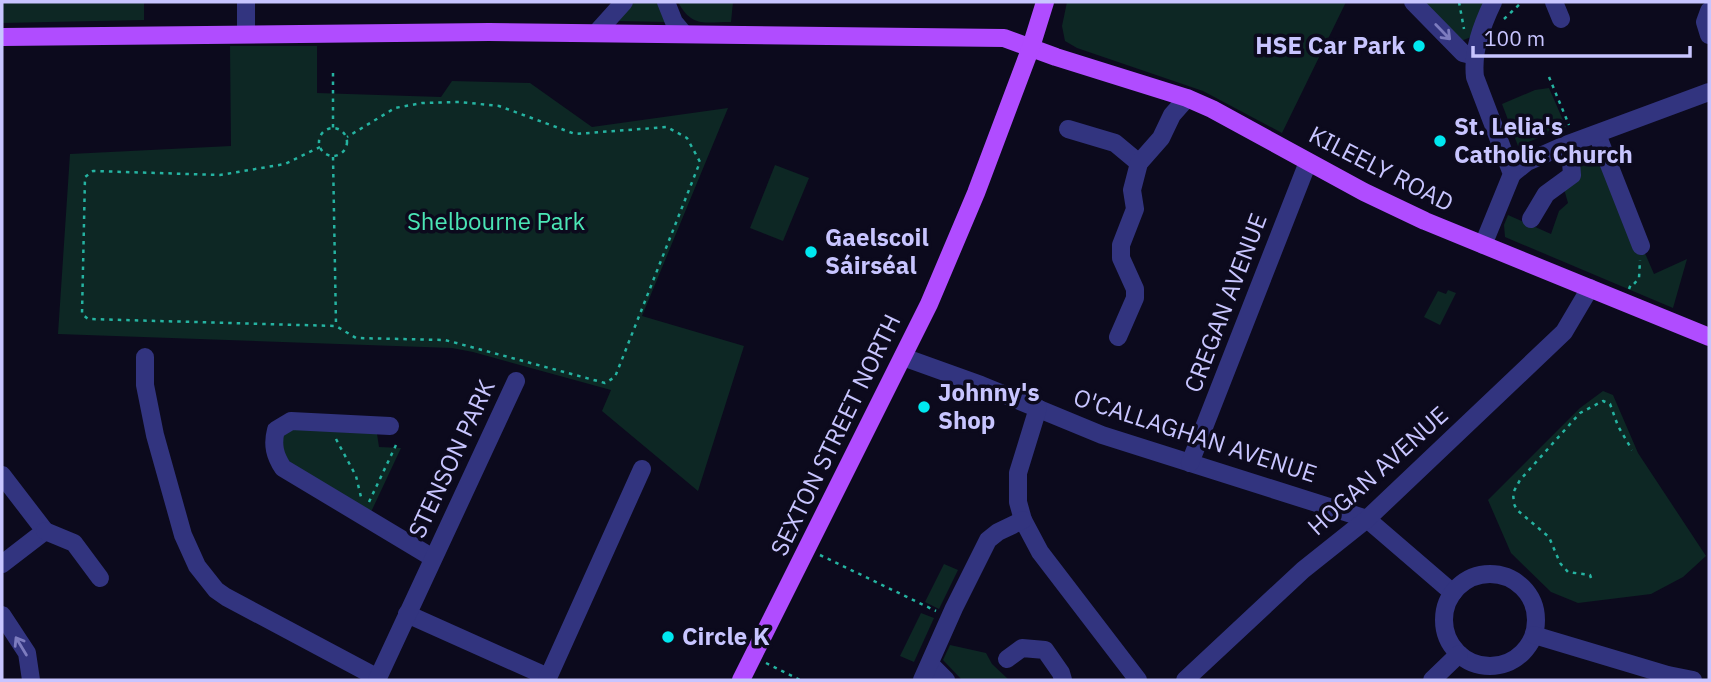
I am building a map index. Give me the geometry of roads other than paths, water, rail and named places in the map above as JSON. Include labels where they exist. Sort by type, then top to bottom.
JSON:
[{"type":"main road","name":"SEXTON STREET NORTH","points":[[741,680],[903,358],[957,240],[1031,47],[1045,2]]},
{"type":"main road","name":"KILEELY ROAD","points":[[2,37],[597,32],[1004,38],[1187,98],[1413,216],[1709,337]]},
{"type":"street","points":[[246,2],[246,33]]},
{"type":"street","points":[[597,32],[624,2]]},
{"type":"street","points":[[666,2],[674,22],[684,34]]},
{"type":"street","points":[[1413,2],[1469,54],[1477,88],[1512,174]]},
{"type":"street","points":[[1469,54],[1493,2]]},
{"type":"street","points":[[1709,11],[1704,22],[1709,35]]},
{"type":"street","points":[[1483,245],[1512,174],[1527,162],[1709,92]]},
{"type":"street","points":[[1118,337],[1135,298],[1135,289],[1121,258],[1121,245],[1135,209],[1132,190],[1139,163],[1161,138],[1172,115],[1187,98]]},
{"type":"street","points":[[1068,129],[1115,143],[1139,163]]},
{"type":"street","points":[[1531,219],[1546,194],[1572,175],[1571,162],[1580,140]]},
{"type":"street","points":[[1580,140],[1641,246]]},
{"type":"street","name":"CREGAN AVENUE","points":[[1190,463],[1308,162]]},
{"type":"street","name":"HOGAN AVENUE","points":[[1185,680],[1303,570],[1367,519],[1564,332],[1590,288]]},
{"type":"street","points":[[145,357],[145,385],[155,436],[183,535],[197,566],[216,590],[226,597],[378,679]]},
{"type":"street","name":"O'CALLAGHAN AVENUE","points":[[903,358],[1038,408],[1102,436],[1367,519],[1453,593]]},
{"type":"street","name":"STENSON PARK","points":[[378,679],[516,381]]},
{"type":"street","points":[[1038,408],[1018,473],[1018,502],[1023,520],[1040,552],[1138,680]]},
{"type":"street","name":"STENSON PARK","points":[[390,426],[291,421],[276,430],[276,458],[283,468],[360,510],[433,558]]},
{"type":"street","points":[[407,614],[548,679],[642,470]]},
{"type":"street","points":[[2,475],[45,531],[74,543],[100,578]]},
{"type":"street","points":[[946,680],[926,672],[950,618],[988,540],[1023,520]]},
{"type":"street","points":[[2,564],[45,531]]},
{"type":"street","points":[[1492,574],[1507,577],[1519,584],[1529,596],[1536,621],[1534,635],[1522,653],[1497,666],[1470,662],[1459,654],[1449,641],[1444,626],[1444,614],[1453,593],[1464,582],[1477,576],[1492,574]]},
{"type":"street","points":[[2,615],[27,653],[31,680]]},
{"type":"street","points":[[1534,635],[1668,676],[1693,680]]},
{"type":"street","points":[[1007,659],[1022,648],[1045,650],[1063,680]]},
{"type":"street","points":[[1432,680],[1459,654]]},
{"type":"place","name":"HSE Car Park","points":[[1419,46]]},
{"type":"place","name":"St. Lelia's Catholic Church","points":[[1440,141]]},
{"type":"place","name":"Gaelscoil Sáirséal","points":[[811,252]]},
{"type":"place","name":"Johnny's Shop","points":[[924,407]]},
{"type":"place","name":"Circle K","points":[[668,637]]},
{"type":"park label","name":"Shelbourne Park","points":[[496,222]]}]
